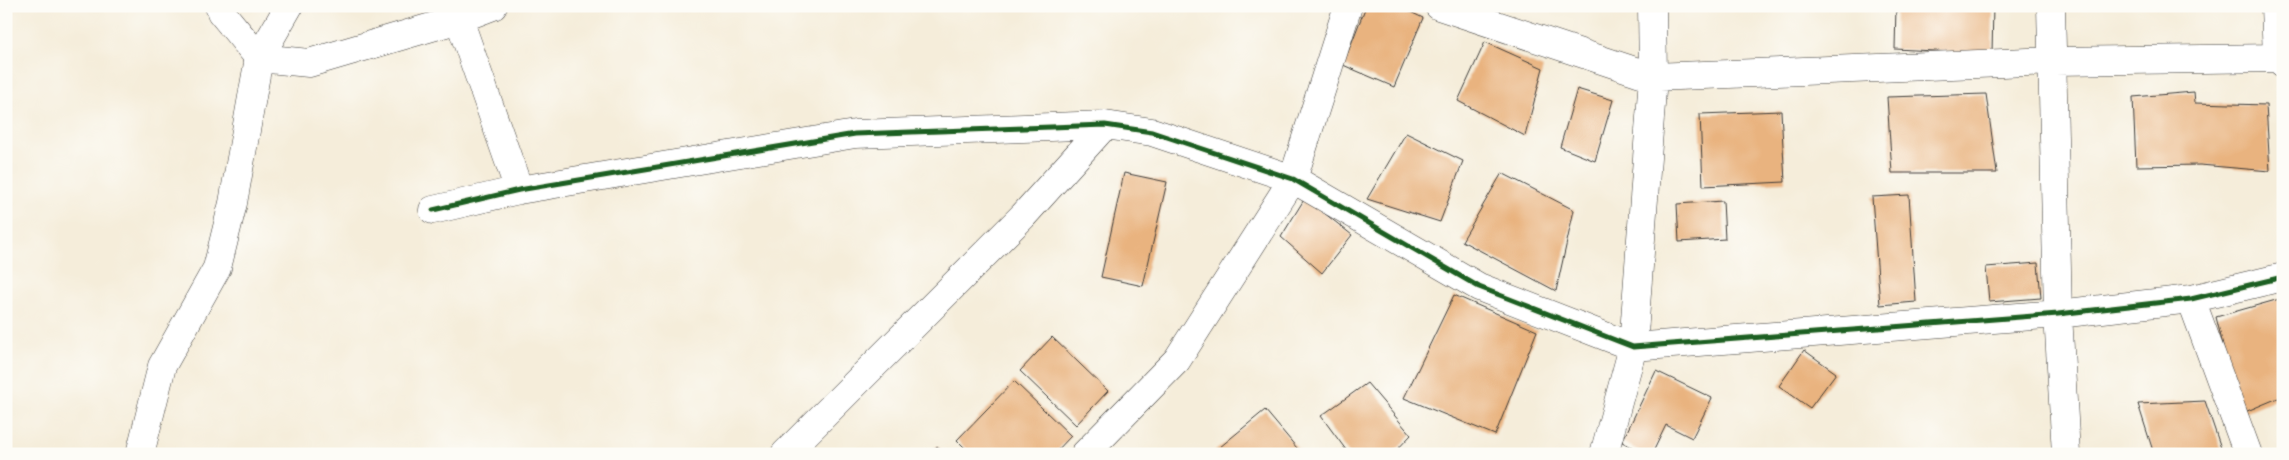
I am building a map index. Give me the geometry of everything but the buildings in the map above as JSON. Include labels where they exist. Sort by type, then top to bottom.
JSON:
[{"type":"street","points":[[220,6],[221,12],[260,58],[309,63],[459,19],[488,7]]},
{"type":"street","points":[[140,454],[162,366],[217,268],[233,203],[260,58],[289,6]]},
{"type":"street","points":[[1085,454],[1177,360],[1293,179],[1348,6]]},
{"type":"street","points":[[1439,6],[1653,77],[2054,61],[2281,58],[2275,6]]},
{"type":"street","points":[[1604,454],[1633,347],[1653,77],[1652,6]]},
{"type":"street","points":[[2051,6],[2054,61],[2058,314],[2066,454]]},
{"type":"street","points":[[459,19],[519,190]]},
{"type":"street","points":[[786,454],[1023,216],[1105,125]]},
{"type":"street","points":[[433,210],[519,190],[855,134],[1105,125],[1152,132],[1293,179],[1480,287],[1633,347],[2058,314],[2190,299],[2283,277]]},
{"type":"street","points":[[2190,299],[2248,454]]},
{"type":"cycle path","points":[[433,210],[519,190],[855,134],[1105,125],[1152,132],[1293,179],[1479,287],[1633,347],[2058,314],[2191,299],[2283,277]]}]
